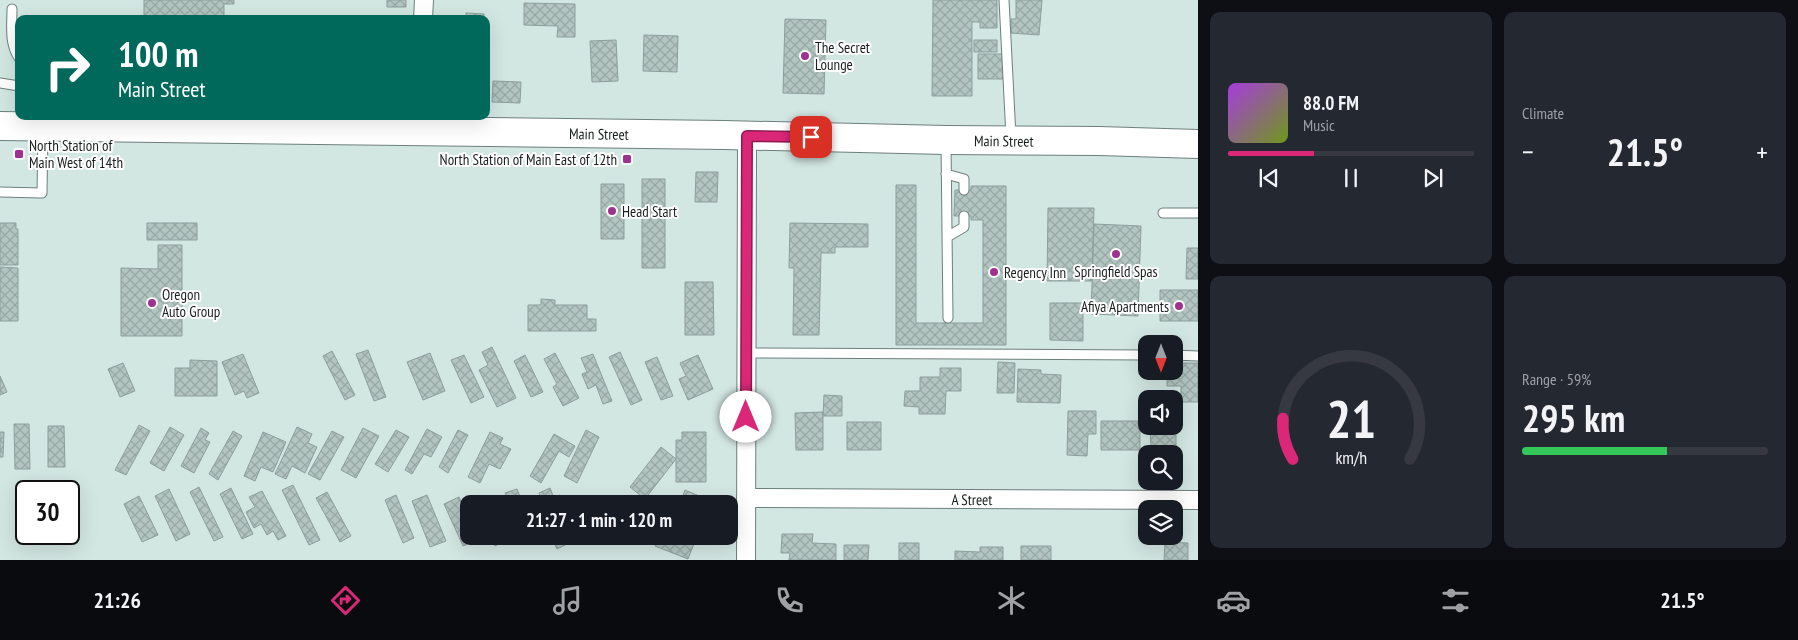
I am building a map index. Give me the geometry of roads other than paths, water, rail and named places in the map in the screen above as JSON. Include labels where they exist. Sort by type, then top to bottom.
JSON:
[{"type":"main road","name":"Main Street","points":[[0,126],[418,124],[747,136],[1198,144]]},
{"type":"street","points":[[423,15],[424,0]]},
{"type":"street","points":[[746,560],[747,136]]},
{"type":"street","name":"A Street","points":[[746,498],[1198,500]]},
{"type":"lane","points":[[1004,0],[1011,140]]},
{"type":"lane","points":[[12,9],[12,38],[15,52]]},
{"type":"lane","points":[[0,83],[15,85]]},
{"type":"lane","points":[[0,192],[42,193],[43,126]]},
{"type":"lane","points":[[946,140],[948,318]]},
{"type":"lane","points":[[946,174],[964,180],[964,190]]},
{"type":"lane","points":[[1163,213],[1198,213]]},
{"type":"lane","points":[[947,237],[964,227],[964,216]]},
{"type":"lane","points":[[746,353],[1138,355]]},
{"type":"lane","points":[[1183,355],[1198,356]]},
{"type":"place","name":"The Secret Lounge","points":[[805,56]]},
{"type":"place","name":"North Station of Main West of 14th","points":[[19,154]]},
{"type":"place","name":"North Station of Main East of 12th","points":[[627,159]]},
{"type":"place","name":"Head Start","points":[[612,211]]},
{"type":"place","name":"Springfield Spas","points":[[1116,254]]},
{"type":"place","name":"Regency Inn","points":[[994,272]]},
{"type":"place","name":"Oregon Auto Group","points":[[152,303]]},
{"type":"place","name":"Afiya Apartments","points":[[1179,306]]}]
